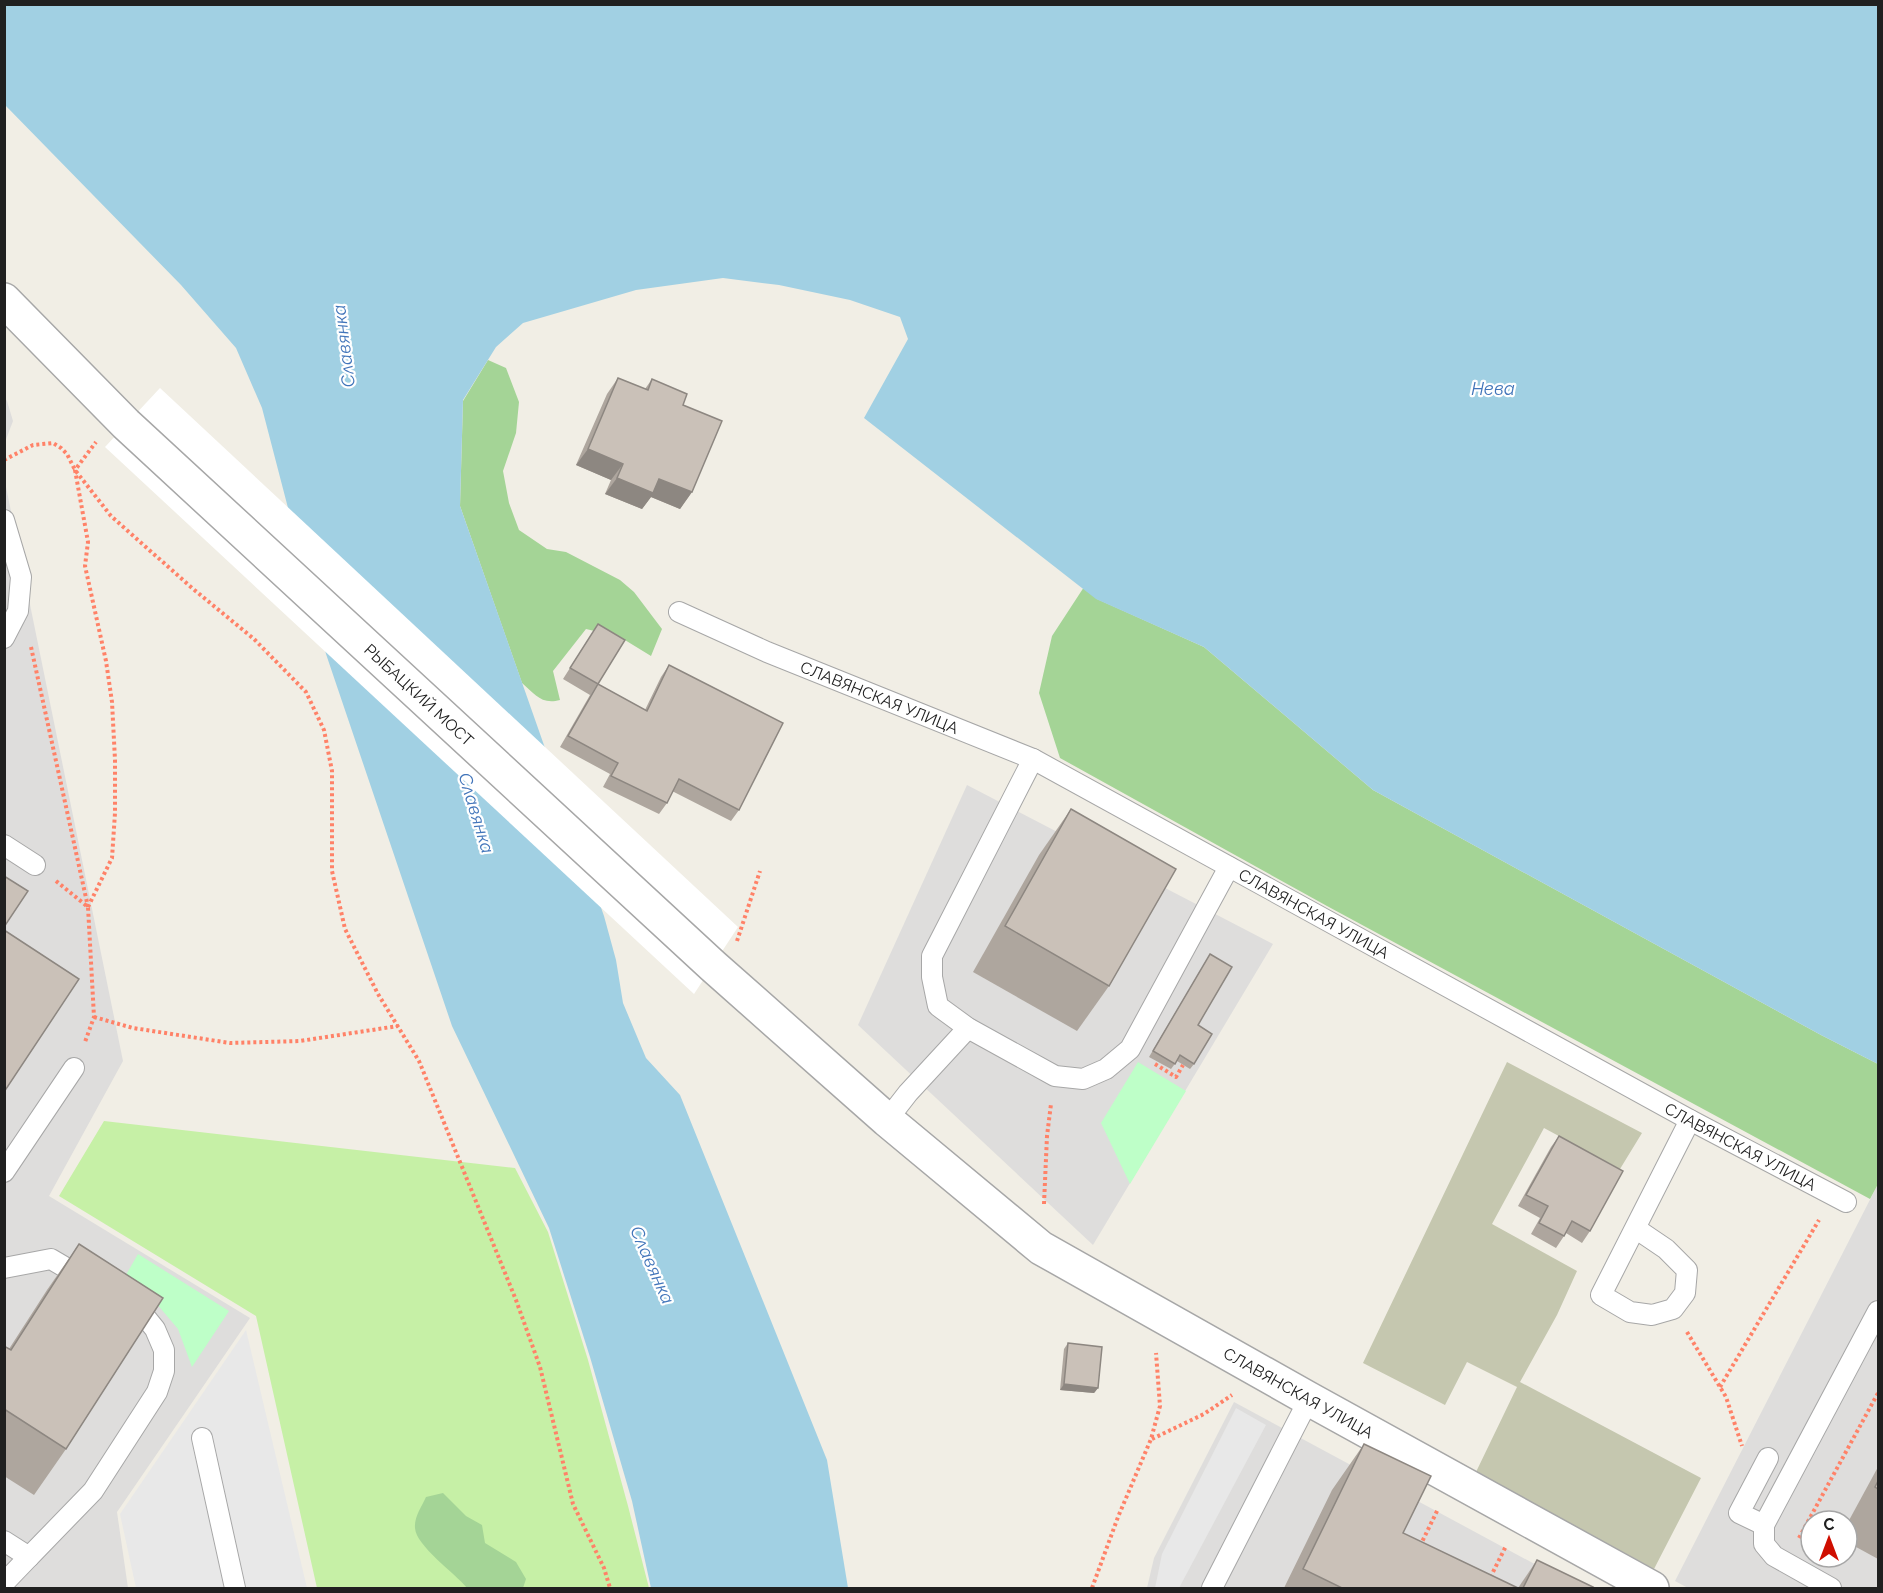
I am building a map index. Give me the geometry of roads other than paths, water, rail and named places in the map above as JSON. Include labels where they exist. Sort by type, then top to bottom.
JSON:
[{"type":"street","name":"РЫБАЦКИЙ МОСТ","points":[[4,300],[126,424],[713,966]]},
{"type":"street","name":"СЛАВЯНСКАЯ УЛИЦА","points":[[713,966],[887,1120],[1041,1248],[1652,1588]]},
{"type":"lane","points":[[4,520],[21,577],[18,611],[4,638]]},
{"type":"lane","name":"СЛАВЯНСКАЯ УЛИЦА","points":[[679,612],[767,652],[1033,759],[1690,1120],[1840,1199]]},
{"type":"lane","points":[[1033,759],[932,956],[932,977],[938,1006],[968,1028],[1055,1076],[1083,1079],[1106,1070],[1130,1049],[1229,867]]},
{"type":"lane","points":[[4,845],[35,865]]},
{"type":"lane","points":[[887,1120],[908,1093],[968,1028]]},
{"type":"lane","points":[[4,1172],[74,1068]]},
{"type":"lane","points":[[1635,1228],[1666,1249],[1687,1270],[1684,1293],[1672,1309],[1653,1315],[1630,1312],[1601,1295],[1635,1228],[1690,1120]]},
{"type":"lane","points":[[4,1268],[51,1258],[142,1313],[155,1329],[164,1350],[164,1371],[158,1392],[93,1491],[4,1583]]},
{"type":"lane","points":[[1831,1588],[1774,1556],[1764,1544],[1764,1525],[1878,1311]]},
{"type":"lane","points":[[1212,1588],[1309,1399]]},
{"type":"lane","points":[[202,1438],[235,1588]]},
{"type":"lane","points":[[1764,1525],[1739,1513],[1768,1458]]},
{"type":"lane","points":[[4,1541],[29,1557]]},
{"type":"water","name":"Нева","points":[[4,5],[1878,5],[1878,1064],[1373,790],[1204,647],[1096,599],[864,418],[908,339],[900,317],[850,300],[779,285],[723,278],[636,290],[523,323],[496,347],[463,400],[460,506],[604,916],[616,960],[623,1003],[646,1058],[680,1095],[827,1460],[848,1588],[651,1588],[632,1501],[549,1228],[452,1026],[326,654],[262,408],[236,348],[181,285],[5,105]]},
{"type":"water label","name":"Славянка","points":[[344,346]]},
{"type":"water label","name":"Славянка","points":[[476,813]]},
{"type":"water label","name":"Славянка","points":[[652,1265]]}]
